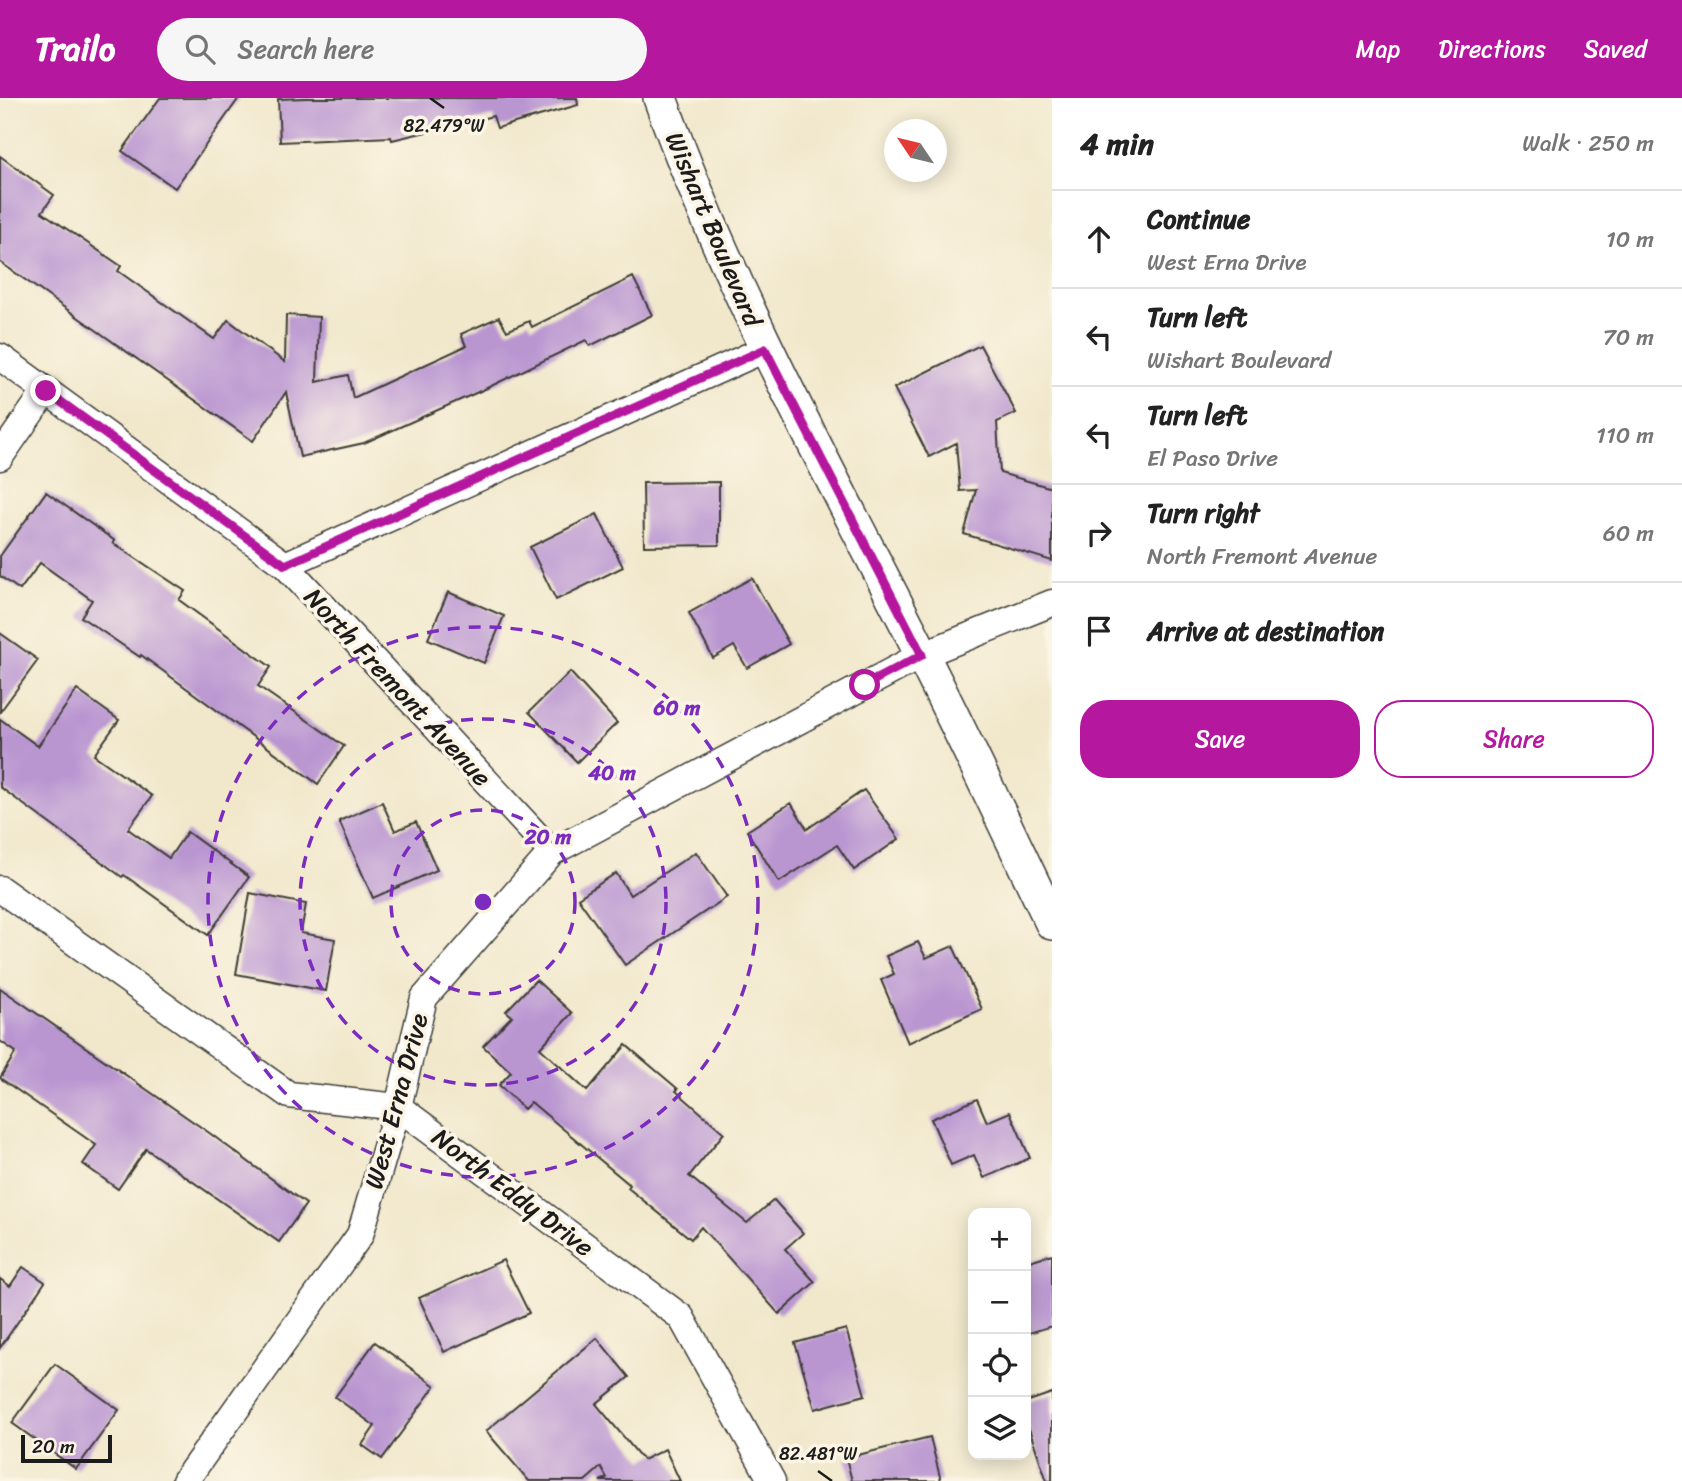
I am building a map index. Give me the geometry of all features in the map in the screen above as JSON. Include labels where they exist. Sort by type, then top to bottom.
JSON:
[{"type":"street","name":"Wishart Boulevard","points":[[660,98],[683,163],[765,349],[922,655],[1052,922]]},
{"type":"street","points":[[285,565],[765,349]]},
{"type":"street","name":"North Fremont Avenue","points":[[0,357],[285,565],[552,852]]},
{"type":"street","points":[[0,457],[46,391]]},
{"type":"street","name":"West Erna Drive","points":[[185,1481],[360,1235],[398,1107],[424,998],[552,852],[922,655],[1052,603]]},
{"type":"street","points":[[0,889],[289,1095],[398,1107]]},
{"type":"street","name":"North Eddy Drive","points":[[398,1107],[681,1317],[772,1481]]},
{"type":"building","points":[[160,98],[239,98],[175,188],[122,151]]},
{"type":"building","points":[[577,98],[578,105],[497,128],[493,116],[392,140],[391,137],[280,142],[278,99]]},
{"type":"building","points":[[0,156],[54,195],[42,212],[121,266],[118,271],[214,339],[228,320],[285,362],[286,315],[319,317],[317,382],[348,375],[353,398],[466,346],[461,334],[499,317],[507,331],[529,321],[532,327],[633,277],[652,315],[590,346],[586,340],[364,443],[300,457],[286,392],[253,441],[0,262]]},
{"type":"building","points":[[980,345],[1016,413],[997,422],[1000,473],[1052,488],[1052,561],[964,534],[976,490],[960,491],[956,443],[929,457],[894,388]]},
{"type":"building","points":[[719,482],[719,545],[644,546],[643,483]]},
{"type":"building","points":[[46,492],[115,541],[113,543],[185,591],[179,600],[271,667],[258,686],[344,746],[318,784],[141,655],[140,657],[81,617],[92,600],[40,563],[20,590],[0,576],[0,556]]},
{"type":"building","points":[[597,514],[623,567],[556,600],[530,547]]},
{"type":"building","points":[[752,578],[789,644],[747,668],[734,646],[713,658],[689,613]]},
{"type":"building","points":[[448,592],[504,616],[484,663],[428,639]]},
{"type":"building","points":[[0,633],[38,660],[0,712]]},
{"type":"building","points":[[570,672],[617,723],[577,762],[529,712]]},
{"type":"building","points":[[77,690],[119,720],[94,755],[152,796],[128,829],[169,858],[187,832],[249,877],[208,935],[124,875],[122,877],[0,787],[0,719],[38,746]]},
{"type":"building","points":[[864,790],[899,839],[854,870],[837,845],[779,882],[747,831],[791,803],[807,829]]},
{"type":"building","points":[[382,802],[395,831],[416,822],[437,870],[373,898],[339,821]]},
{"type":"building","points":[[696,852],[727,897],[625,965],[578,898],[616,873],[630,895]]},
{"type":"building","points":[[250,893],[306,904],[301,933],[335,939],[326,991],[236,974]]},
{"type":"building","points":[[918,942],[926,958],[953,946],[982,1009],[908,1043],[881,980],[894,974],[886,956]]},
{"type":"building","points":[[536,980],[572,1013],[540,1048],[587,1091],[626,1045],[724,1133],[689,1176],[747,1223],[774,1200],[803,1233],[785,1249],[815,1282],[779,1314],[701,1227],[691,1239],[628,1188],[630,1185],[531,1102],[524,1109],[499,1085],[511,1072],[483,1046],[512,1016],[506,1011]]},
{"type":"building","points":[[0,988],[208,1132],[306,1204],[279,1242],[146,1149],[118,1189],[83,1164],[96,1145],[0,1078],[16,1052],[0,1041]]},
{"type":"building","points":[[977,1099],[987,1122],[1010,1112],[1030,1158],[984,1178],[974,1155],[951,1165],[931,1119]]},
{"type":"building","points":[[1052,1254],[1052,1326],[1031,1332],[1031,1271],[1031,1260]]},
{"type":"building","points":[[503,1260],[529,1313],[444,1352],[419,1298]]},
{"type":"building","points":[[23,1267],[45,1282],[0,1348],[0,1279],[10,1286]]},
{"type":"building","points":[[846,1329],[865,1395],[815,1409],[795,1343]]},
{"type":"building","points":[[597,1338],[629,1377],[596,1404],[643,1460],[665,1449],[680,1481],[600,1481],[607,1478],[601,1467],[585,1481],[529,1481],[486,1431]]},
{"type":"building","points":[[375,1342],[435,1386],[382,1459],[362,1445],[375,1426],[335,1397]]},
{"type":"building","points":[[55,1364],[119,1410],[76,1469],[12,1423]]},
{"type":"building","points":[[1052,1393],[1052,1481],[1047,1481],[1031,1435],[1031,1400]]},
{"type":"building","points":[[930,1437],[941,1481],[852,1481],[846,1458]]},
{"type":"route","points":[[46,391],[285,565],[765,349],[922,655],[865,685]]}]
